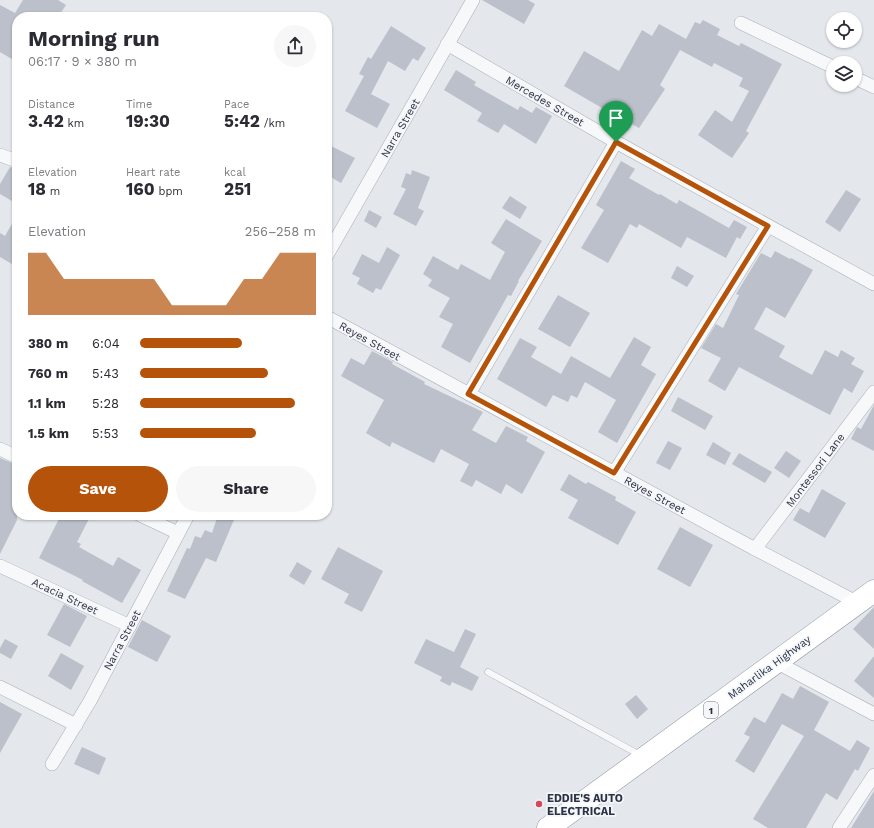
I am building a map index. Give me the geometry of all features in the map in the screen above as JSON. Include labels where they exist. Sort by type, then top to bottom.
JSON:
[{"type":"highway","name":"Maharlika Highway","points":[[548,828],[866,597]]},
{"type":"street","name":"Narra Street","points":[[332,246],[473,0]]},
{"type":"street","points":[[741,23],[826,64]]},
{"type":"street","name":"Mercedes Street","points":[[447,44],[616,142],[874,284]]},
{"type":"street","points":[[862,81],[874,87]]},
{"type":"street","points":[[468,394],[616,142]]},
{"type":"street","points":[[0,155],[12,159]]},
{"type":"street","points":[[614,473],[768,226]]},
{"type":"street","name":"Reyes Street","points":[[332,320],[755,549],[866,597]]},
{"type":"street","name":"Montessori Lane","points":[[755,549],[874,392]]},
{"type":"street","points":[[0,449],[12,455]]},
{"type":"street","points":[[151,520],[178,533]]},
{"type":"street","name":"Narra Street","points":[[52,764],[76,725],[185,520]]},
{"type":"street","name":"Acacia Street","points":[[0,566],[130,626]]},
{"type":"street","points":[[776,662],[874,714]]},
{"type":"street","points":[[0,687],[76,725]]},
{"type":"street","points":[[839,828],[874,775]]},
{"type":"lane","points":[[488,672],[644,758]]},
{"type":"building","points":[[23,0],[58,0],[66,5],[61,12],[16,12]]},
{"type":"building","points":[[482,0],[528,0],[535,4],[524,24]]},
{"type":"building","points":[[0,5],[13,12],[12,59],[0,52]]},
{"type":"building","points":[[703,20],[720,29],[717,35],[739,46],[741,43],[782,64],[746,131],[749,133],[732,158],[698,135],[715,110],[732,122],[749,91],[739,86],[743,78],[714,63],[712,67],[680,50],[660,85],[665,89],[639,128],[630,123],[626,128],[607,115],[609,112],[564,86],[584,51],[619,71],[642,30],[652,36],[659,24],[686,39],[695,22],[700,24]]},
{"type":"building","points":[[391,26],[426,48],[418,61],[413,58],[405,71],[388,61],[371,94],[390,104],[377,128],[345,111],[364,76],[359,74],[368,57],[371,59]]},
{"type":"building","points":[[456,70],[476,82],[474,85],[518,110],[520,106],[532,113],[536,107],[552,116],[536,144],[504,124],[498,133],[477,121],[482,113],[444,90]]},
{"type":"building","points":[[332,146],[355,158],[341,183],[332,178]]},
{"type":"building","points":[[621,161],[635,169],[629,178],[659,195],[660,194],[677,204],[679,200],[729,228],[734,220],[747,227],[740,239],[737,237],[726,258],[687,237],[681,248],[639,224],[637,228],[630,224],[608,263],[581,248],[604,210],[596,205]]},
{"type":"building","points":[[10,167],[12,168],[12,201],[0,194],[0,184]]},
{"type":"building","points":[[412,170],[430,177],[418,208],[424,211],[416,226],[393,214],[406,189],[401,187],[406,173],[411,175]]},
{"type":"building","points":[[846,190],[861,199],[840,232],[825,222]]},
{"type":"building","points":[[510,196],[527,207],[520,219],[502,208]]},
{"type":"building","points":[[369,210],[382,217],[376,228],[364,221]]},
{"type":"building","points":[[506,219],[542,241],[518,281],[511,296],[508,295],[470,363],[441,347],[453,324],[439,317],[450,298],[428,286],[432,280],[423,274],[433,256],[458,270],[461,264],[490,280],[505,252],[491,243]]},
{"type":"building","points":[[12,224],[12,264],[0,257],[0,233],[5,236]]},
{"type":"building","points":[[387,247],[400,255],[381,290],[376,288],[373,293],[357,284],[360,278],[352,274],[362,254],[379,263]]},
{"type":"building","points":[[775,251],[813,270],[785,318],[766,307],[754,329],[785,346],[779,357],[812,375],[825,350],[838,357],[841,350],[855,358],[851,364],[864,371],[852,393],[844,388],[830,415],[739,367],[725,391],[708,381],[721,358],[701,348],[716,324],[723,328],[739,295],[736,294],[761,253],[771,258]]},
{"type":"building","points":[[677,266],[694,276],[687,287],[671,278]]},
{"type":"building","points":[[558,295],[590,313],[570,347],[538,329]]},
{"type":"building","points":[[634,337],[651,347],[641,365],[656,374],[617,443],[598,432],[616,400],[585,382],[577,398],[571,395],[568,402],[553,395],[546,407],[497,379],[520,338],[537,347],[531,357],[561,374],[571,356],[610,378]]},
{"type":"building","points":[[372,351],[425,382],[424,384],[483,412],[472,430],[496,443],[506,426],[528,437],[526,441],[545,452],[522,494],[506,484],[501,494],[476,480],[472,487],[460,481],[469,464],[441,449],[434,463],[392,442],[390,447],[366,433],[384,400],[341,376],[351,358],[364,365]]},
{"type":"building","points":[[678,397],[713,416],[705,430],[671,411]]},
{"type":"building","points":[[874,405],[874,451],[851,439],[857,427],[861,429]]},
{"type":"building","points":[[668,441],[682,448],[670,470],[656,463]]},
{"type":"building","points":[[713,442],[731,453],[725,465],[706,455]]},
{"type":"building","points":[[786,451],[801,461],[789,478],[774,468]]},
{"type":"building","points":[[739,453],[772,472],[765,483],[732,464]]},
{"type":"building","points":[[0,458],[12,463],[12,520],[17,520],[0,554]]},
{"type":"building","points":[[569,474],[586,484],[588,482],[616,497],[615,500],[636,512],[618,545],[568,518],[578,500],[560,490]]},
{"type":"building","points":[[822,489],[846,503],[825,538],[793,520],[800,508],[809,513]]},
{"type":"building","points":[[58,520],[88,520],[77,542],[81,544],[79,547],[113,566],[118,557],[141,570],[122,603],[82,581],[83,580],[39,558]]},
{"type":"building","points":[[216,520],[234,520],[216,562],[206,558],[185,599],[167,591],[187,548],[190,549],[195,536],[201,538],[205,530],[212,533]]},
{"type":"building","points":[[680,527],[713,545],[690,587],[657,569]]},
{"type":"building","points":[[338,547],[383,571],[362,612],[344,603],[349,594],[321,579]]},
{"type":"building","points":[[297,562],[312,571],[304,585],[289,576]]},
{"type":"building","points":[[64,604],[87,616],[70,647],[47,635]]},
{"type":"building","points":[[874,607],[874,649],[853,629]]},
{"type":"building","points":[[142,620],[171,636],[157,662],[128,647]]},
{"type":"building","points":[[465,629],[476,634],[460,667],[479,677],[472,691],[452,682],[450,686],[440,681],[442,677],[414,663],[426,639],[454,652]]},
{"type":"building","points":[[5,639],[18,646],[11,659],[0,653],[0,648]]},
{"type":"building","points":[[61,653],[84,666],[71,690],[48,676]]},
{"type":"building","points":[[874,656],[874,698],[854,681]]},
{"type":"building","points":[[800,686],[829,702],[814,730],[850,751],[857,740],[870,748],[858,771],[855,769],[837,800],[826,793],[806,828],[768,828],[753,819],[804,736],[782,724],[754,773],[735,761],[750,737],[744,734],[754,717],[765,723],[782,693],[793,699]]},
{"type":"building","points":[[636,695],[648,709],[637,719],[625,704]]},
{"type":"building","points":[[0,702],[22,714],[0,753]]},
{"type":"building","points":[[82,747],[106,758],[99,775],[74,764]]},
{"type":"building","points":[[874,791],[874,828],[851,828]]},
{"type":"place","name":"EDDIE'S AUTO ELECTRICAL","points":[[539,804]]},
{"type":"route","points":[[616,142],[768,226],[614,473],[468,394],[616,142]]}]
